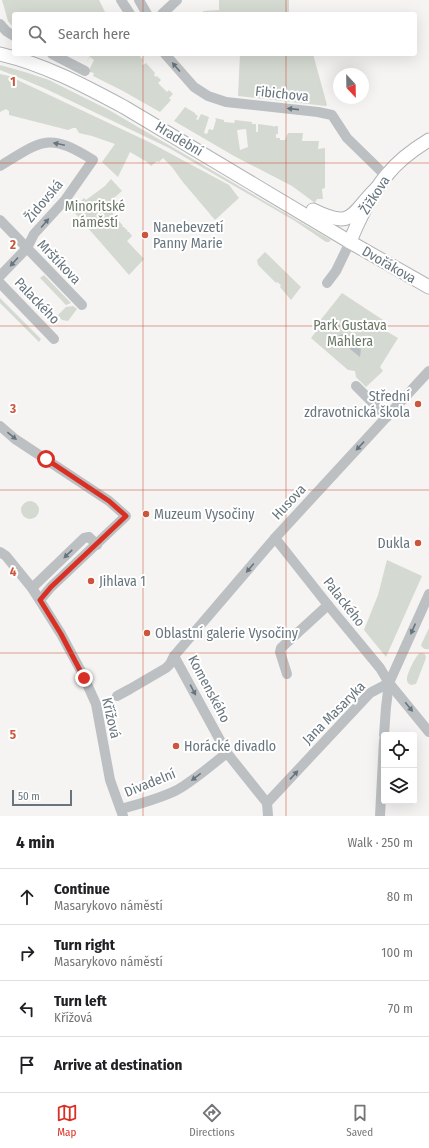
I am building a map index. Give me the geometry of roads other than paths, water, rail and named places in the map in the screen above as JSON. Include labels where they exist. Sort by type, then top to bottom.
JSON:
[{"type":"main road","name":"Hradební","points":[[0,54],[40,67],[86,86],[255,184],[350,242]]},
{"type":"main road","name":"Žižkova","points":[[350,242],[355,227],[377,188],[386,176],[411,153],[429,140]]},
{"type":"main road","points":[[255,184],[326,217],[339,220],[350,217],[377,188]]},
{"type":"main road","name":"Dvořákova","points":[[350,242],[429,287]]},
{"type":"street","points":[[121,0],[129,12]]},
{"type":"street","points":[[139,0],[146,12]]},
{"type":"street","points":[[164,12],[177,0]]},
{"type":"street","points":[[0,24],[6,31],[12,35]]},
{"type":"street","points":[[56,56],[85,71]]},
{"type":"street","name":"Fibichova","points":[[167,56],[194,87],[212,98],[226,102],[318,112],[332,115],[347,138],[386,176]]},
{"type":"street","name":"Židovská","points":[[0,166],[30,148],[46,142],[68,146],[94,160],[65,200],[34,234],[27,248],[0,276]]},
{"type":"street","name":"Mrštíkova","points":[[0,220],[82,305]]},
{"type":"street","points":[[327,283],[336,270],[350,242]]},
{"type":"street","name":"Palackého","points":[[0,283],[54,339]]},
{"type":"street","name":"Husova","points":[[116,696],[166,668],[170,664],[174,656],[275,538],[429,371]]},
{"type":"street","points":[[356,386],[386,417]]},
{"type":"street","points":[[0,426],[24,445],[109,501],[126,516],[51,587],[40,600]]},
{"type":"street","points":[[32,588],[84,538],[89,537],[97,545]]},
{"type":"street","name":"Palackého","points":[[275,538],[380,668],[389,683],[429,732]]},
{"type":"street","name":"Křížová","points":[[0,552],[6,556],[32,588],[82,673],[96,704],[110,780],[122,813]]},
{"type":"street","points":[[384,732],[389,683],[429,594]]},
{"type":"street","points":[[288,674],[280,652],[281,648],[328,605]]},
{"type":"street","name":"Komenského","points":[[174,656],[227,752],[267,803]]},
{"type":"street","name":"Jana Masaryka","points":[[267,803],[370,693],[389,683]]},
{"type":"street","name":"Divadelní","points":[[122,813],[177,790],[227,752]]},
{"type":"street","points":[[380,816],[383,768]]},
{"type":"street","points":[[267,803],[268,816]]},
{"type":"place","name":"Nanebevzetí Panny Marie","points":[[145,235]]},
{"type":"place","name":"Střední zdravotnická škola","points":[[418,404]]},
{"type":"place","name":"Muzeum Vysočiny","points":[[146,514]]},
{"type":"place","name":"Dukla","points":[[418,543]]},
{"type":"place","name":"Jihlava 1","points":[[91,581]]},
{"type":"place","name":"Oblastní galerie Vysočiny","points":[[147,633]]},
{"type":"place","name":"Horácké divadlo","points":[[176,746]]},
{"type":"park label","name":"Minoritské náměstí","points":[[95,214]]},
{"type":"park label","name":"Park Gustava Mahlera","points":[[350,334]]}]
